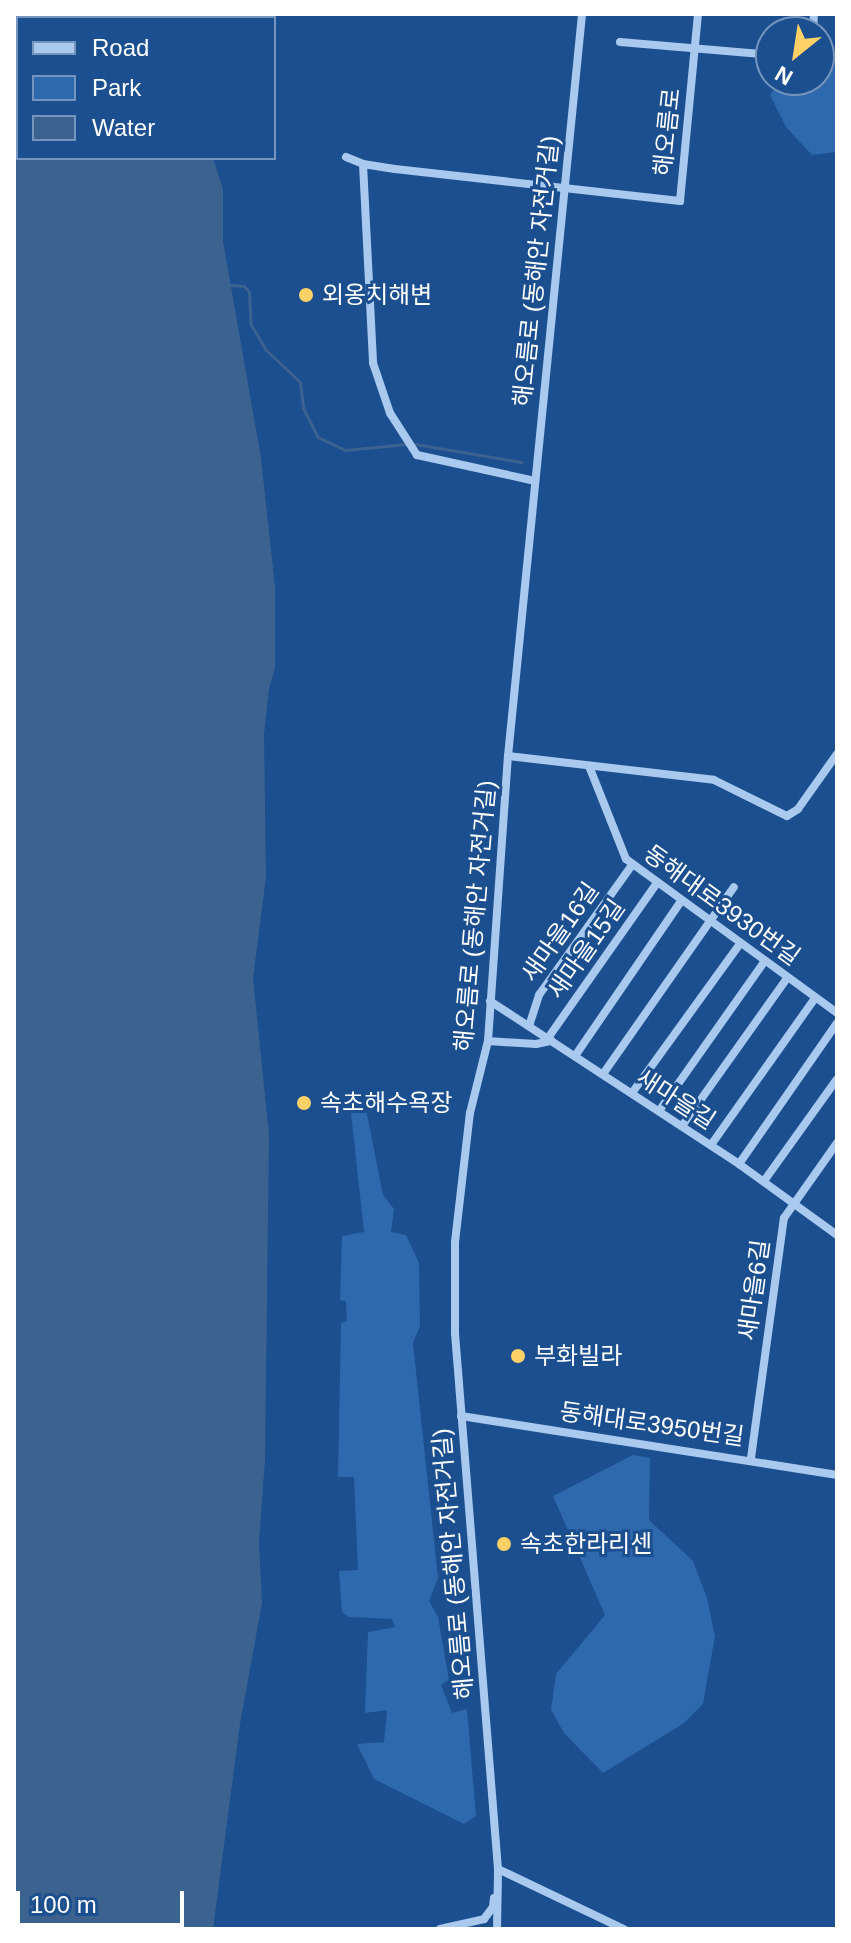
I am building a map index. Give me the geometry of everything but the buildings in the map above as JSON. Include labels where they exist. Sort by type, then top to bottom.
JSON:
[{"type":"street","name":"해오름로 (동해안 자전거길)","points":[[498,1869],[455,1333],[455,1242],[470,1113],[488,1041],[508,756],[582,14]]},
{"type":"street","points":[[695,49],[698,14]]},
{"type":"street","points":[[620,42],[755,54]]},
{"type":"street","name":"해오름로","points":[[565,189],[680,201],[695,49]]},
{"type":"street","points":[[346,157],[363,164],[565,189]]},
{"type":"street","points":[[363,164],[373,363],[390,413],[417,455],[535,481]]},
{"type":"street","points":[[508,756],[714,780],[787,816],[798,809],[837,754]]},
{"type":"street","name":"동해대로3930번길","points":[[589,766],[614,838],[632,865],[837,1013]]},
{"type":"street","name":"새마을16길","points":[[529,1026],[539,995],[632,865]]},
{"type":"street","name":"새마을15길","points":[[550,1040],[657,883]]},
{"type":"street","points":[[603,1074],[734,887]]},
{"type":"street","points":[[575,1056],[681,901]]},
{"type":"street","points":[[632,1093],[740,944]]},
{"type":"street","points":[[659,1111],[764,962]]},
{"type":"street","points":[[682,1126],[787,978]]},
{"type":"street","points":[[711,1145],[815,998]]},
{"type":"street","name":"새마을길","points":[[490,1001],[711,1145],[837,1234]]},
{"type":"street","points":[[739,1164],[837,1023]]},
{"type":"street","points":[[488,1041],[536,1044],[550,1040]]},
{"type":"street","points":[[764,1181],[837,1079]]},
{"type":"street","name":"새마을6길","points":[[751,1458],[784,1218],[837,1143]]},
{"type":"street","name":"동해대로3950번길","points":[[461,1416],[751,1458],[837,1475]]},
{"type":"street","points":[[440,1929],[484,1919],[493,1907],[498,1869]]},
{"type":"street","points":[[497,1929],[498,1869]]},
{"type":"street","points":[[498,1869],[624,1929]]},
{"type":"green space","points":[[837,53],[837,152],[812,155],[786,127],[770,96],[835,96]]},
{"type":"green space","points":[[364,1099],[383,1195],[394,1209],[391,1232],[406,1235],[419,1263],[420,1326],[413,1343],[438,1578],[429,1601],[438,1617],[449,1680],[441,1685],[452,1713],[467,1709],[476,1816],[464,1824],[374,1779],[357,1744],[384,1742],[387,1710],[365,1713],[368,1632],[395,1627],[392,1619],[349,1617],[342,1612],[339,1571],[358,1570],[354,1477],[338,1477],[341,1323],[347,1321],[346,1301],[340,1300],[342,1236],[364,1232],[350,1104]]},
{"type":"green space","points":[[633,1455],[650,1458],[649,1520],[693,1561],[707,1598],[715,1636],[703,1704],[684,1723],[603,1773],[564,1733],[551,1710],[556,1674],[605,1615],[553,1496]]},
{"type":"water","points":[[14,14],[137,14],[16,16],[16,160],[214,160],[223,189],[223,241],[261,458],[275,587],[275,668],[269,689],[264,734],[266,877],[253,978],[269,1134],[265,1460],[259,1542],[262,1603],[240,1724],[213,1929],[14,1929]]},
{"type":"waterway","points":[[230,285],[244,286],[249,292],[251,325],[266,350],[300,382],[303,408],[318,437],[345,450],[407,444]]},
{"type":"waterway","points":[[415,444],[521,462]]},
{"type":"place","name":"외옹치해변","points":[[306,295]]},
{"type":"place","name":"속초해수욕장","points":[[304,1103]]},
{"type":"place","name":"부화빌라","points":[[518,1356]]},
{"type":"place","name":"속초한라리센","points":[[504,1544]]}]
